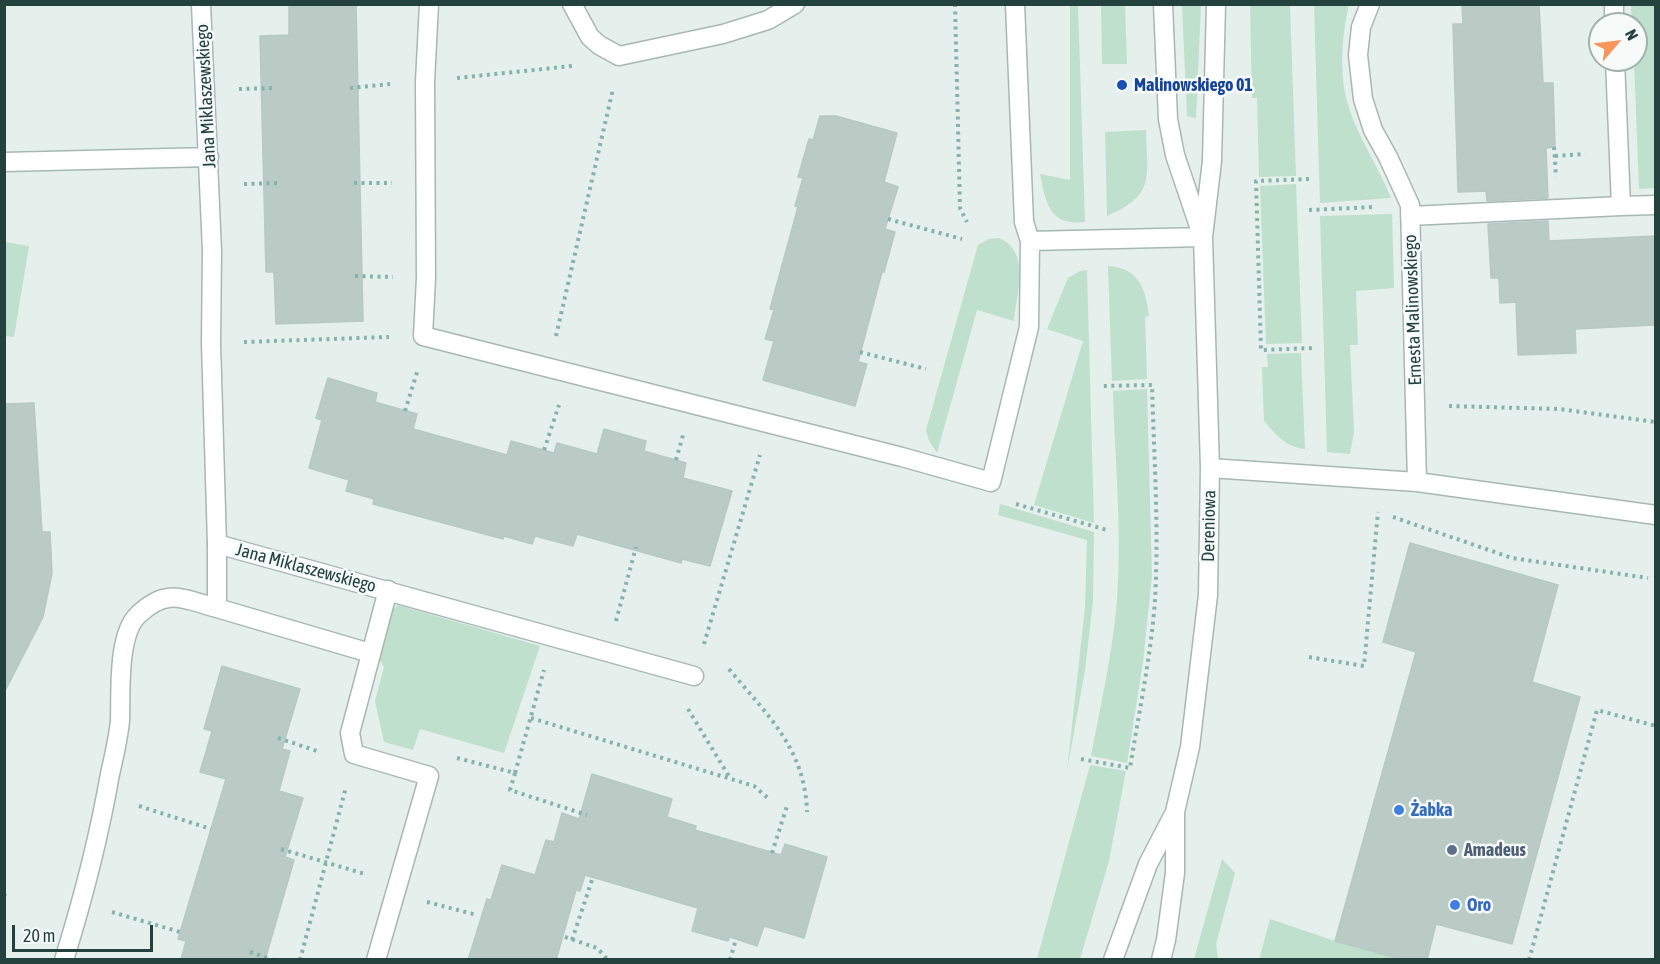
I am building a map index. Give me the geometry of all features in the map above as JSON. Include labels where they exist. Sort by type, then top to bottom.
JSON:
[{"type":"street","name":"Jana Miklaszewskiego","points":[[201,4],[212,251],[211,343],[217,544],[388,590],[350,732],[354,754]]},
{"type":"street","points":[[429,4],[425,82],[425,337],[902,457],[991,482],[1029,327],[1030,241],[1024,222],[1015,4]]},
{"type":"street","points":[[572,4],[590,37],[619,56],[723,34],[768,20],[795,4]]},
{"type":"street","name":"Dereniowa","points":[[1163,4],[1168,119],[1175,155],[1203,237]]},
{"type":"street","name":"Dereniowa","points":[[1161,960],[1175,873],[1175,812],[1190,747],[1208,595],[1210,468],[1203,237],[1212,161],[1216,4]]},
{"type":"street","points":[[1370,4],[1361,27],[1358,55],[1363,99],[1372,130],[1388,157],[1410,205],[1410,216]]},
{"type":"street","points":[[1616,72],[1621,206]]},
{"type":"street","points":[[4,162],[209,157]]},
{"type":"street","name":"Ernesta Malinowskiego","points":[[1417,482],[1410,216],[1656,205]]},
{"type":"street","points":[[1030,241],[1203,237]]},
{"type":"street","points":[[1210,468],[1417,482],[1656,515]]},
{"type":"street","points":[[217,544],[217,608]]},
{"type":"street","points":[[388,590],[686,674]]},
{"type":"street","points":[[64,960],[102,825],[119,724],[123,648],[136,616],[153,603],[173,596],[370,653]]},
{"type":"street","points":[[354,754],[429,776],[376,960]]},
{"type":"street","name":"Dereniowa","points":[[1113,960],[1148,864],[1175,812]]},
{"type":"path","points":[[955,4],[960,208],[967,222]]},
{"type":"path","points":[[548,368],[619,56]]},
{"type":"path","points":[[350,88],[577,66]]},
{"type":"path","points":[[263,88],[276,88]]},
{"type":"path","points":[[1554,147],[1556,172]]},
{"type":"path","points":[[1555,156],[1593,153]]},
{"type":"path","points":[[1309,179],[1256,181],[1261,350],[1313,348]]},
{"type":"path","points":[[235,184],[279,183]]},
{"type":"path","points":[[1309,210],[1360,208]]},
{"type":"path","points":[[888,219],[962,239]]},
{"type":"path","points":[[211,343],[425,337],[405,411]]},
{"type":"path","points":[[860,352],[926,369]]},
{"type":"path","points":[[544,450],[569,373]]},
{"type":"path","points":[[1081,759],[1130,768],[1147,665],[1156,570],[1152,384],[1102,386]]},
{"type":"path","points":[[1415,405],[1559,409],[1656,422]]},
{"type":"path","points":[[730,778],[677,684],[686,674],[704,642],[770,424]]},
{"type":"path","points":[[1008,501],[1107,530]]},
{"type":"path","points":[[1310,657],[1364,666],[1378,511],[1512,558],[1648,579]]},
{"type":"path","points":[[608,651],[636,547]]},
{"type":"path","points":[[554,638],[510,790],[587,815]]},
{"type":"path","points":[[704,642],[711,648]]},
{"type":"path","points":[[726,665],[784,735],[803,777],[807,812]]},
{"type":"path","points":[[1529,960],[1597,710],[1656,726]]},
{"type":"path","points":[[531,718],[754,786],[769,799]]},
{"type":"path","points":[[278,738],[322,753]]},
{"type":"path","points":[[429,776],[438,752],[515,773]]},
{"type":"path","points":[[300,960],[354,754]]},
{"type":"path","points":[[106,797],[211,829]]},
{"type":"path","points":[[772,853],[787,806]]},
{"type":"path","points":[[281,849],[398,884]]},
{"type":"path","points":[[572,940],[593,877]]},
{"type":"path","points":[[80,903],[180,932]]},
{"type":"path","points":[[435,904],[477,915]]},
{"type":"path","points":[[565,937],[597,948],[608,960]]},
{"type":"path","points":[[730,960],[736,939]]},
{"type":"path","points":[[250,952],[273,960]]},
{"type":"green space","points":[[1070,5],[1078,5],[1085,222],[1064,220],[1051,210],[1044,194],[1040,174],[1070,180]]},
{"type":"green space","points":[[1101,5],[1125,5],[1127,64],[1102,64]]},
{"type":"green space","points":[[1182,5],[1201,5],[1196,118],[1187,116]]},
{"type":"green space","points":[[1250,5],[1290,5],[1296,176],[1259,177],[1257,98],[1252,98]]},
{"type":"green space","points":[[1314,5],[1349,5],[1342,53],[1347,101],[1356,126],[1391,198],[1320,203]]},
{"type":"green space","points":[[1631,5],[1655,5],[1655,188],[1639,189],[1634,72],[1648,72],[1648,12],[1631,12]]},
{"type":"green space","points":[[1146,130],[1147,172],[1141,192],[1123,208],[1107,216],[1105,132]]},
{"type":"green space","points":[[1296,184],[1302,343],[1266,344],[1260,186]]},
{"type":"green space","points":[[1392,214],[1394,288],[1356,291],[1358,345],[1350,345],[1354,432],[1350,454],[1327,452],[1320,216]]},
{"type":"green space","points":[[999,238],[1009,244],[1019,263],[1019,286],[1014,321],[977,310],[937,453],[929,441],[926,430],[978,245],[989,239]]},
{"type":"green space","points":[[5,242],[29,246],[14,337],[5,336]]},
{"type":"green space","points":[[1108,266],[1127,271],[1134,276],[1146,297],[1149,316],[1145,317],[1147,379],[1112,381]]},
{"type":"green space","points":[[1087,270],[1094,523],[1034,505],[1083,341],[1047,329],[1068,278]]},
{"type":"green space","points":[[1301,353],[1305,449],[1287,443],[1264,421],[1262,367],[1268,367],[1267,354]]},
{"type":"green space","points":[[1147,389],[1152,576],[1143,662],[1127,763],[1091,756],[1111,648],[1118,584],[1119,529],[1113,391]]},
{"type":"green space","points":[[1000,504],[1094,532],[1093,601],[1085,670],[1067,771],[1085,607],[1087,540],[998,515]]},
{"type":"green space","points":[[398,605],[540,646],[504,753],[420,729],[413,750],[384,742],[375,701],[384,667],[377,656],[390,611]]},
{"type":"green space","points":[[1090,765],[1126,771],[1109,861],[1080,959],[1037,959]]},
{"type":"green space","points":[[1222,859],[1235,873],[1216,944],[1218,959],[1194,959]]},
{"type":"green space","points":[[1270,919],[1335,941],[1404,960],[1259,960]]},
{"type":"building","points":[[289,4],[356,4],[363,321],[276,324],[274,272],[266,272],[260,36],[289,35]]},
{"type":"building","points":[[1462,4],[1539,4],[1543,83],[1553,83],[1555,147],[1546,148],[1548,198],[1487,201],[1486,191],[1458,192],[1453,24],[1463,24]]},
{"type":"building","points":[[820,116],[836,116],[897,133],[884,182],[898,187],[885,229],[895,232],[858,362],[867,364],[855,406],[763,380],[774,341],[765,339],[774,310],[770,309],[798,207],[795,206],[803,178],[798,177],[809,139],[813,140]]},
{"type":"building","points":[[1548,221],[1549,241],[1656,236],[1655,325],[1575,329],[1576,353],[1518,355],[1516,302],[1500,303],[1499,278],[1491,278],[1488,224]]},
{"type":"building","points":[[328,378],[377,393],[375,402],[417,414],[413,429],[507,455],[511,441],[554,453],[557,443],[597,454],[604,429],[646,441],[644,451],[686,463],[683,478],[732,491],[710,566],[682,559],[681,563],[577,534],[573,546],[535,536],[532,544],[504,536],[503,539],[373,504],[374,499],[346,491],[349,480],[309,468],[322,420],[316,418]]},
{"type":"building","points":[[34,403],[42,532],[50,532],[52,573],[43,617],[4,693],[4,404]]},
{"type":"building","points":[[1410,543],[1558,585],[1532,682],[1580,697],[1512,944],[1436,924],[1427,960],[1404,960],[1335,941],[1416,652],[1383,642]]},
{"type":"building","points":[[222,666],[300,689],[282,749],[290,751],[279,791],[303,798],[285,857],[294,860],[265,960],[181,960],[186,941],[178,939],[226,779],[200,772],[212,731],[204,729]]},
{"type":"building","points":[[592,774],[672,799],[667,817],[696,826],[695,830],[781,855],[785,844],[827,857],[804,938],[764,926],[757,946],[730,937],[728,941],[692,931],[698,908],[585,875],[580,891],[576,890],[556,960],[468,960],[487,899],[491,900],[502,865],[535,875],[546,840],[554,842],[562,813],[579,819]]},
{"type":"place","name":"Malinowskiego 01","points":[[1122,85]]},
{"type":"place","name":"Żabka","points":[[1399,810]]},
{"type":"place","name":"Amadeus","points":[[1452,850]]},
{"type":"place","name":"Oro","points":[[1455,905]]}]
